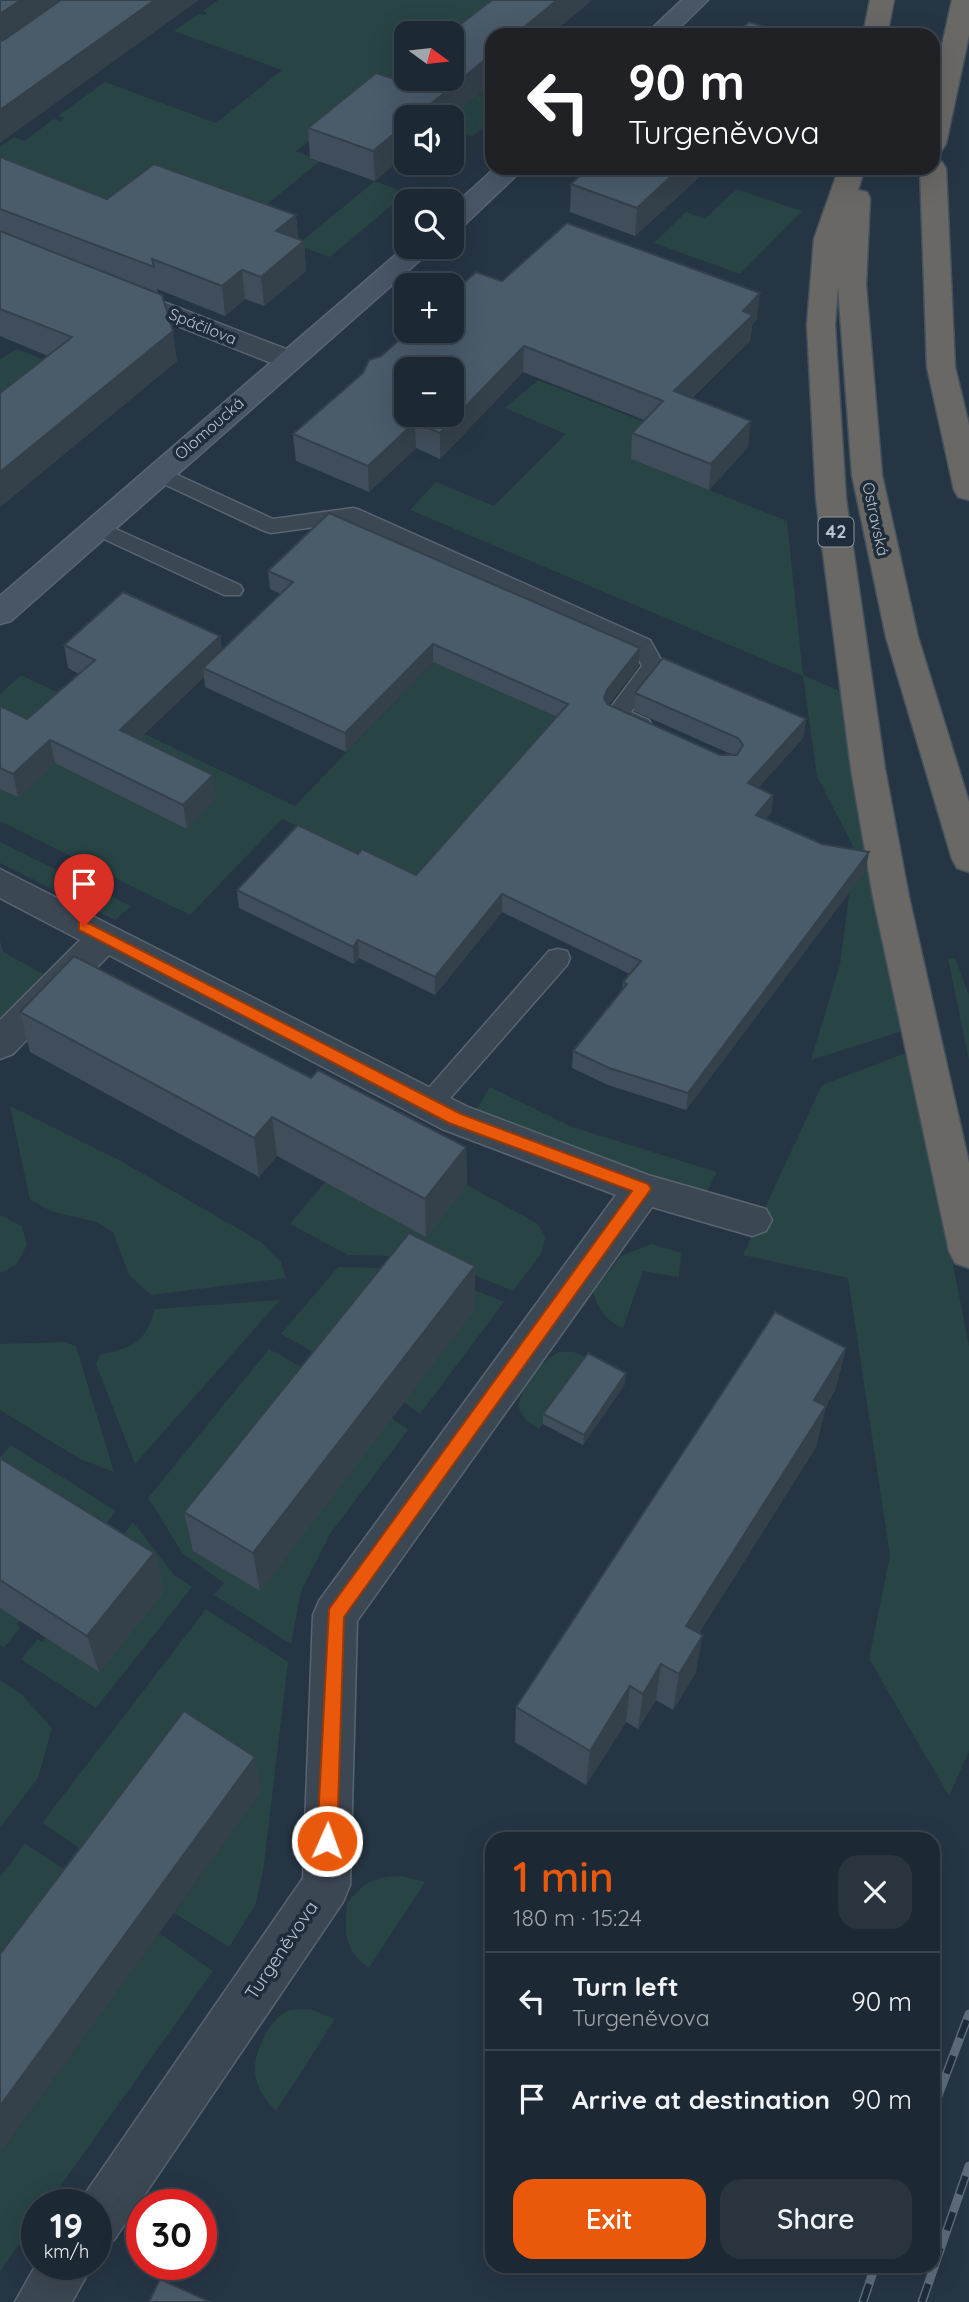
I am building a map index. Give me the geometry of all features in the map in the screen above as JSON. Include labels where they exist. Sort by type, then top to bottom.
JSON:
[{"type":"highway","points":[[876,28],[882,0]]},
{"type":"highway","points":[[940,111],[964,0]]},
{"type":"highway","name":"42","points":[[850,175],[828,239],[821,326],[831,499],[868,769],[887,871],[969,1251]]},
{"type":"highway","name":"Ostravská","points":[[859,175],[852,285],[867,475],[902,637],[969,859]]},
{"type":"highway","points":[[933,175],[941,367],[969,489]]},
{"type":"main road","points":[[665,28],[696,0]]},
{"type":"main road","points":[[464,209],[503,175]]},
{"type":"main road","name":"Olomoucká","points":[[0,613],[407,259]]},
{"type":"street","name":"Spáčilova","points":[[89,282],[289,360]]},
{"type":"street","points":[[0,882],[455,1118],[643,1189],[752,1220]]},
{"type":"street","points":[[0,1044],[105,937]]},
{"type":"street","name":"Turgeněvova","points":[[112,2199],[326,1885],[335,1615],[643,1189]]},
{"type":"street","points":[[41,2302],[56,2280]]},
{"type":"lane","points":[[158,473],[271,526],[353,515],[642,645],[654,667],[616,715],[665,737]]},
{"type":"lane","points":[[96,527],[232,590]]},
{"type":"lane","points":[[429,1105],[558,958]]},
{"type":"green space","points":[[218,0],[513,0],[464,27],[464,21],[394,21],[394,84],[363,98],[296,151],[320,161],[243,224],[123,220],[0,162],[0,147],[14,137],[24,141],[54,119],[60,121],[64,118],[58,116],[105,82],[216,123],[282,70],[174,31],[199,14],[207,13],[203,11]]},
{"type":"green space","points":[[485,90],[485,126],[472,137],[464,134],[464,107]]},
{"type":"green space","points":[[375,181],[396,189],[394,203],[330,257],[297,245]]},
{"type":"green space","points":[[736,189],[802,211],[740,274],[654,243],[686,212],[705,219]]},
{"type":"green space","points":[[17,349],[59,366],[0,413],[0,359]]},
{"type":"green space","points":[[538,380],[660,428],[631,459],[787,521],[803,675],[846,694],[909,1029],[811,1060],[840,964],[855,850],[817,776],[803,676],[410,510],[436,482],[494,506],[566,434],[505,408]]},
{"type":"green space","points":[[433,662],[568,722],[428,881],[370,860],[282,819],[190,915],[0,821],[0,694],[21,675],[295,806]]},
{"type":"green space","points":[[0,842],[131,906],[115,920],[0,863]]},
{"type":"green space","points":[[3,952],[43,974],[28,995],[0,1024],[0,955]]},
{"type":"green space","points":[[948,958],[955,958],[969,995],[969,1061]]},
{"type":"green space","points":[[911,1051],[969,1346],[969,1751],[949,1796],[869,1659],[890,1555],[848,1278],[743,1255],[822,1085]]},
{"type":"green space","points":[[490,1087],[572,1127],[717,1172],[705,1195],[474,1113]]},
{"type":"green space","points":[[10,1106],[119,1160],[261,1242],[281,1262],[286,1278],[151,1295],[129,1275],[113,1232],[97,1222],[53,1212],[30,1200]]},
{"type":"green space","points":[[325,1182],[467,1185],[538,1224],[545,1237],[541,1254],[513,1291],[430,1257],[348,1255],[290,1224]]},
{"type":"green space","points":[[0,1215],[22,1226],[27,1245],[16,1265],[0,1273]]},
{"type":"green space","points":[[651,1244],[681,1253],[679,1277],[643,1271],[623,1328],[604,1314],[593,1292],[621,1256]]},
{"type":"green space","points":[[338,1267],[423,1269],[504,1302],[420,1414],[404,1402],[475,1309],[339,1367],[281,1334]]},
{"type":"green space","points":[[280,1300],[135,1464],[96,1364],[100,1355],[129,1346],[142,1337],[155,1309]]},
{"type":"green space","points":[[65,1342],[76,1346],[114,1472],[80,1459],[0,1410],[0,1344]]},
{"type":"green space","points":[[269,1349],[392,1418],[408,1430],[330,1534],[301,1591],[291,1644],[214,1595],[224,1583],[183,1554],[148,1498]]},
{"type":"green space","points":[[559,1352],[574,1352],[589,1359],[539,1429],[526,1420],[518,1407],[532,1375],[544,1362]]},
{"type":"green space","points":[[11,1445],[116,1511],[89,1544],[0,1489],[0,1457]]},
{"type":"green space","points":[[133,1522],[174,1575],[192,1587],[96,1708],[21,1659],[38,1639],[42,1642],[46,1638]]},
{"type":"green space","points":[[0,1608],[20,1621],[17,1625],[20,1628],[4,1648],[0,1645]]},
{"type":"green space","points":[[206,1609],[288,1662],[263,1872],[255,1906],[229,1947],[174,1913],[261,1791],[104,1865],[42,1823]]},
{"type":"green space","points":[[0,1680],[21,1694],[52,1728],[38,1778],[0,1828]]},
{"type":"green space","points":[[25,1844],[90,1886],[0,2005],[0,1877]]},
{"type":"green space","points":[[402,1876],[425,1882],[369,1968],[350,1947],[346,1923],[347,1903],[371,1882]]},
{"type":"green space","points":[[159,1933],[213,1971],[58,2189],[21,2189],[21,2242],[0,2271],[0,2154]]},
{"type":"green space","points":[[310,2009],[335,2019],[276,2111],[257,2083],[257,2055],[266,2033],[279,2017],[289,2010]]},
{"type":"building","points":[[0,0],[21,0],[0,14]]},
{"type":"building","points":[[61,0],[155,0],[0,110],[0,41]]},
{"type":"building","points":[[492,0],[557,0],[523,28],[485,28],[485,60],[464,77],[464,21]]},
{"type":"building","points":[[749,22],[769,28],[742,28]]},
{"type":"building","points":[[376,73],[391,78],[394,76],[394,91],[447,91],[430,105],[394,105],[394,134],[373,151],[308,128]]},
{"type":"building","points":[[0,157],[107,199],[154,164],[296,215],[276,231],[304,241],[261,277],[242,270],[222,286],[152,259],[154,267],[0,209]]},
{"type":"building","points":[[581,175],[672,175],[637,208],[571,184]]},
{"type":"building","points":[[567,223],[760,293],[743,311],[753,315],[674,391],[751,421],[711,464],[632,433],[663,401],[524,346],[464,408],[464,357],[394,357],[394,427],[410,427],[368,466],[293,434],[363,373],[369,360],[381,356],[396,343],[464,343],[464,282],[476,272],[502,281]]},
{"type":"building","points":[[0,231],[162,295],[173,331],[0,472],[0,393],[72,337],[0,309]]},
{"type":"building","points":[[426,427],[446,427],[440,433]]},
{"type":"building","points":[[329,513],[640,648],[607,690],[604,698],[607,704],[720,755],[737,755],[743,745],[738,738],[635,693],[663,658],[806,719],[748,783],[773,795],[756,815],[822,844],[869,852],[688,1093],[609,1068],[573,1051],[627,984],[623,982],[641,961],[502,894],[435,977],[358,940],[353,947],[237,890],[298,825],[358,854],[362,849],[416,875],[568,704],[433,644],[345,733],[203,668],[293,582],[268,571]]},
{"type":"building","points":[[123,592],[220,636],[120,730],[213,775],[183,805],[50,740],[13,774],[0,768],[0,706],[27,719],[95,660],[64,645]]},
{"type":"building","points":[[74,956],[311,1078],[318,1070],[466,1147],[425,1199],[272,1117],[254,1138],[20,1012]]},
{"type":"building","points":[[409,1233],[475,1266],[253,1553],[184,1512]]},
{"type":"building","points":[[775,1312],[846,1348],[814,1400],[826,1406],[686,1626],[703,1635],[679,1674],[661,1664],[643,1694],[630,1686],[590,1751],[516,1707]]},
{"type":"building","points":[[588,1353],[626,1373],[584,1435],[543,1414]]},
{"type":"building","points":[[0,1458],[154,1553],[87,1636],[0,1580]]},
{"type":"building","points":[[184,1711],[255,1757],[0,2106],[0,1954]]},
{"type":"building","points":[[160,2280],[162,2280],[210,2302],[149,2302]]},
{"type":"railway","points":[[940,2091],[969,2014]]},
{"type":"railway","points":[[940,2250],[969,2166]]},
{"type":"railway","points":[[863,2302],[873,2273]]},
{"type":"railway","points":[[922,2302],[932,2273]]},
{"type":"route","points":[[84,926],[455,1118],[643,1189],[335,1615],[327,1841]]}]
